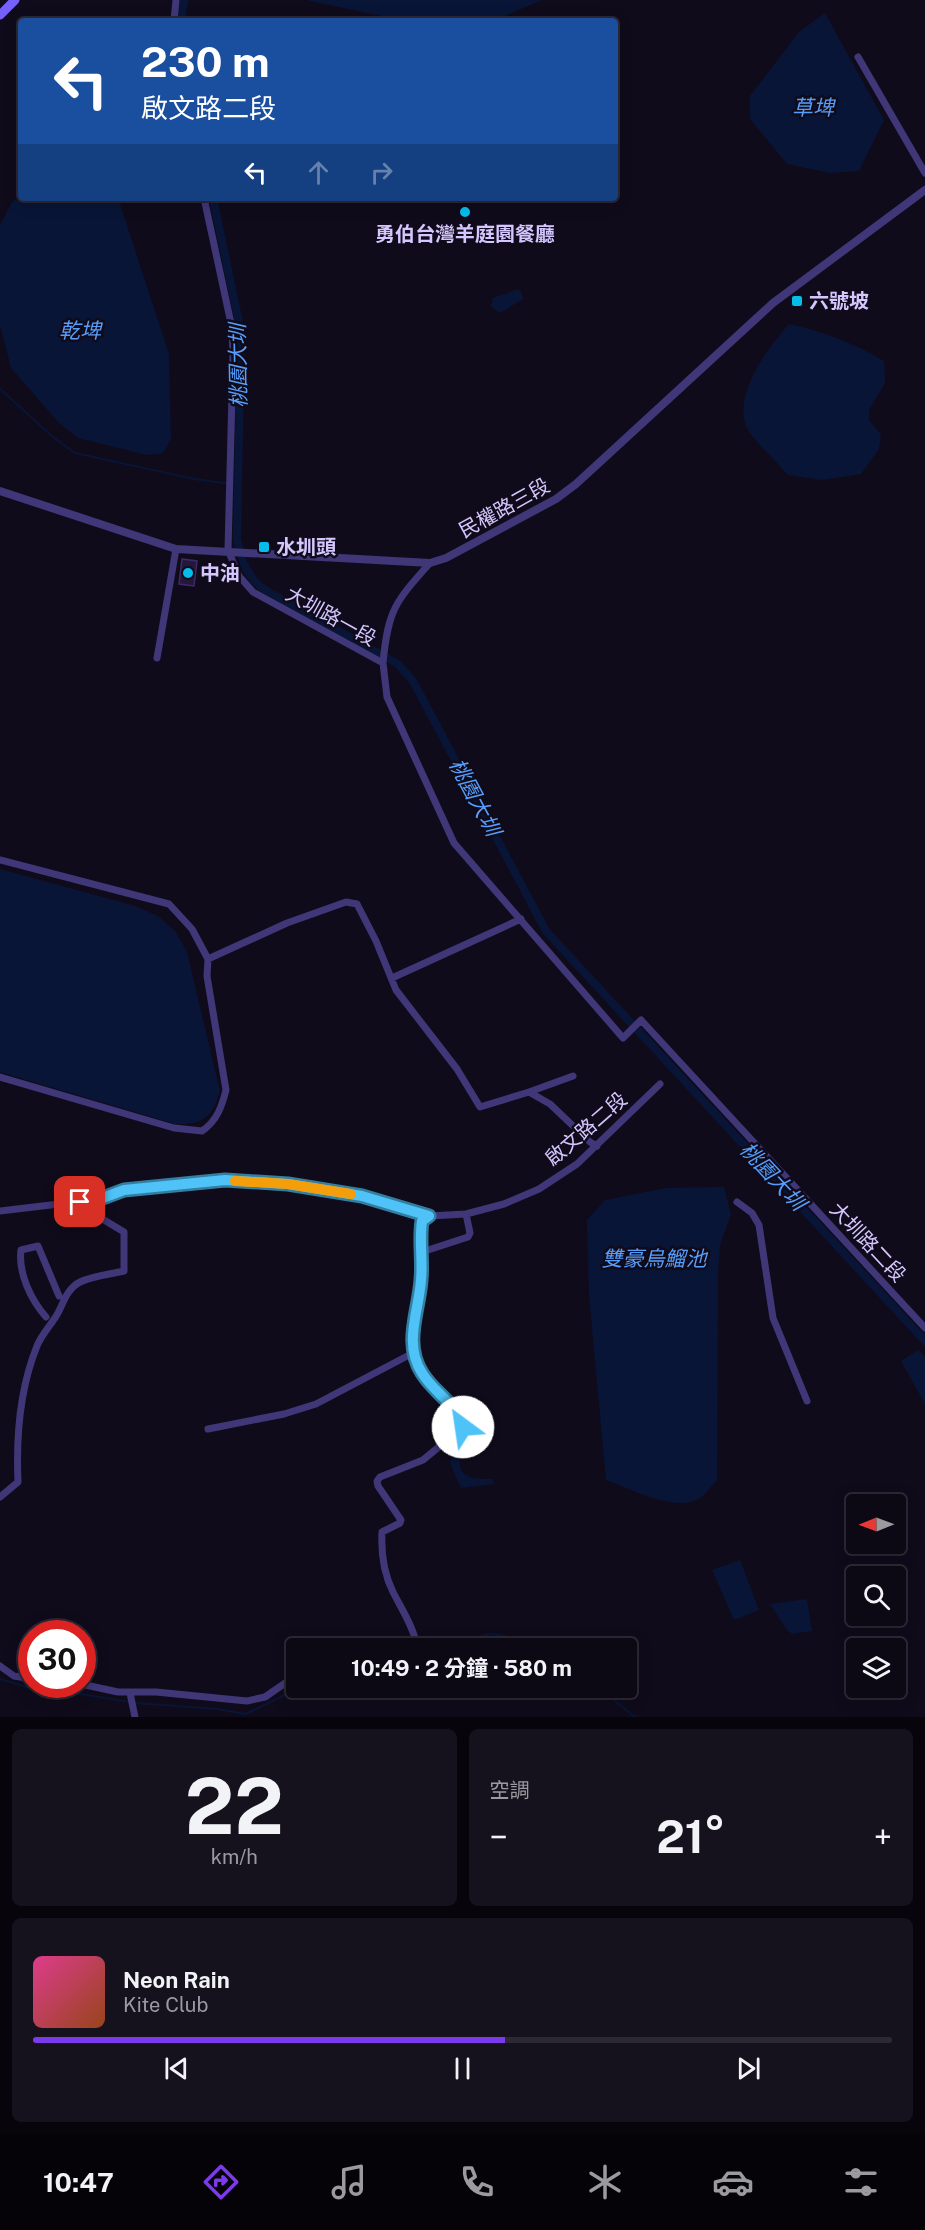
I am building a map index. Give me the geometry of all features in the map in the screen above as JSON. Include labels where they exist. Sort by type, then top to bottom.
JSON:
[{"type":"main road","points":[[0,15],[15,0]]},
{"type":"street","points":[[174,18],[176,0]]},
{"type":"street","points":[[858,57],[925,173]]},
{"type":"street","name":"民權路三段","points":[[0,491],[177,549],[228,550],[430,563],[446,558],[563,494],[773,303],[925,190]]},
{"type":"street","name":"大圳路一段","points":[[205,201],[232,337],[228,550],[239,576],[253,592],[383,662],[387,696],[454,843],[623,1038],[641,1020]]},
{"type":"street","points":[[157,658],[177,549]]},
{"type":"street","points":[[383,662],[387,625],[399,597],[430,563]]},
{"type":"street","points":[[0,860],[169,904],[192,929],[208,959],[207,976],[226,1090],[221,1108],[210,1126],[202,1131],[174,1128],[0,1077]]},
{"type":"street","points":[[208,959],[287,923],[346,902],[357,904],[392,978],[391,983],[457,1069],[480,1107],[573,1076]]},
{"type":"street","points":[[392,978],[521,919]]},
{"type":"street","name":"大圳路二段","points":[[641,1020],[925,1328]]},
{"type":"street","name":"啟文路二段","points":[[0,1211],[100,1199],[124,1190],[225,1180],[288,1184],[362,1196],[429,1216],[466,1214],[504,1204],[539,1189],[577,1164],[660,1084]]},
{"type":"street","points":[[529,1092],[550,1104],[597,1146]]},
{"type":"street","points":[[0,1497],[18,1482],[16,1445],[25,1390],[37,1346],[50,1322],[59,1312],[62,1300],[79,1282],[124,1271],[124,1232],[81,1206],[80,1202]]},
{"type":"street","points":[[737,1202],[752,1213],[759,1225],[773,1318],[807,1401]]},
{"type":"street","points":[[422,1252],[468,1237],[466,1214]]},
{"type":"street","points":[[416,1638],[410,1620],[392,1591],[381,1547],[382,1532],[400,1523],[401,1520],[377,1481],[380,1477],[423,1460],[463,1427],[460,1417],[423,1375],[413,1353],[414,1319],[420,1294],[422,1252],[419,1239],[422,1221],[429,1216]]},
{"type":"street","points":[[46,1317],[37,1307],[21,1269],[21,1250],[38,1246],[59,1296]]},
{"type":"street","points":[[208,1429],[284,1414],[316,1404],[413,1353]]},
{"type":"street","points":[[0,1666],[18,1677]]},
{"type":"street","points":[[96,1687],[130,1694],[156,1692],[247,1701],[265,1697],[286,1683]]},
{"type":"street","points":[[130,1694],[134,1715]]},
{"type":"water","points":[[306,0],[542,0],[500,18],[390,18]]},
{"type":"water","name":"草埤","points":[[825,13],[884,120],[859,171],[830,173],[787,164],[750,119],[750,96],[799,32]]},
{"type":"water","name":"乾埤","points":[[18,198],[18,201],[119,201],[169,354],[171,439],[163,453],[147,455],[78,438],[59,423],[11,368],[0,325],[0,225],[12,202]]},
{"type":"water","points":[[518,289],[522,293],[523,300],[499,313],[491,306],[493,298]]},
{"type":"water","points":[[789,324],[838,338],[884,361],[885,383],[869,410],[869,420],[881,435],[879,449],[861,474],[822,480],[788,475],[747,428],[744,401],[748,387],[771,346]]},
{"type":"water","points":[[0,869],[135,906],[158,916],[176,932],[187,952],[220,1091],[210,1114],[193,1123],[175,1124],[0,1072]]},
{"type":"water","name":"雙豪烏鰡池","points":[[724,1187],[731,1214],[720,1245],[718,1273],[717,1480],[699,1499],[686,1503],[663,1501],[606,1480],[589,1295],[587,1220],[605,1200],[666,1188]]},
{"type":"water","points":[[918,1350],[925,1357],[925,1404],[901,1361]]},
{"type":"water","points":[[468,1436],[462,1447],[460,1466],[462,1471],[473,1478],[493,1479],[494,1484],[461,1488],[450,1463],[458,1444]]},
{"type":"water","points":[[740,1560],[759,1610],[734,1620],[712,1570]]},
{"type":"water","points":[[807,1599],[812,1631],[792,1634],[770,1604]]},
{"type":"building","name":"中油","points":[[182,559],[197,561],[194,586],[179,584]]},
{"type":"waterway","name":"桃園大圳","points":[[181,18],[184,0]]},
{"type":"waterway","name":"桃園大圳","points":[[214,201],[241,332],[237,539],[249,574],[265,590],[398,664],[413,681],[546,931],[925,1341]]},
{"type":"waterway","points":[[0,389],[53,437],[75,453],[194,479],[238,485]]},
{"type":"waterway","points":[[473,1638],[491,1634],[517,1638]]},
{"type":"waterway","points":[[0,1679],[43,1692],[81,1694],[130,1702]]},
{"type":"waterway","points":[[135,1703],[217,1709],[246,1714],[286,1694]]},
{"type":"waterway","points":[[611,1698],[635,1717]]},
{"type":"slow traffic","points":[[235,1181],[288,1184],[351,1194]]},
{"type":"place","name":"勇伯台灣羊庭園餐廳","points":[[465,212]]},
{"type":"place","name":"六號坡","points":[[797,301]]},
{"type":"place","name":"水圳頭","points":[[264,547]]},
{"type":"place","name":"中油","points":[[188,573]]},
{"type":"route","points":[[80,1202],[100,1199],[124,1190],[159,1189],[225,1180],[288,1184],[362,1196],[392,1207],[429,1216],[422,1221],[419,1239],[422,1271],[420,1294],[414,1313],[413,1349],[423,1375],[460,1417],[463,1427]]}]
